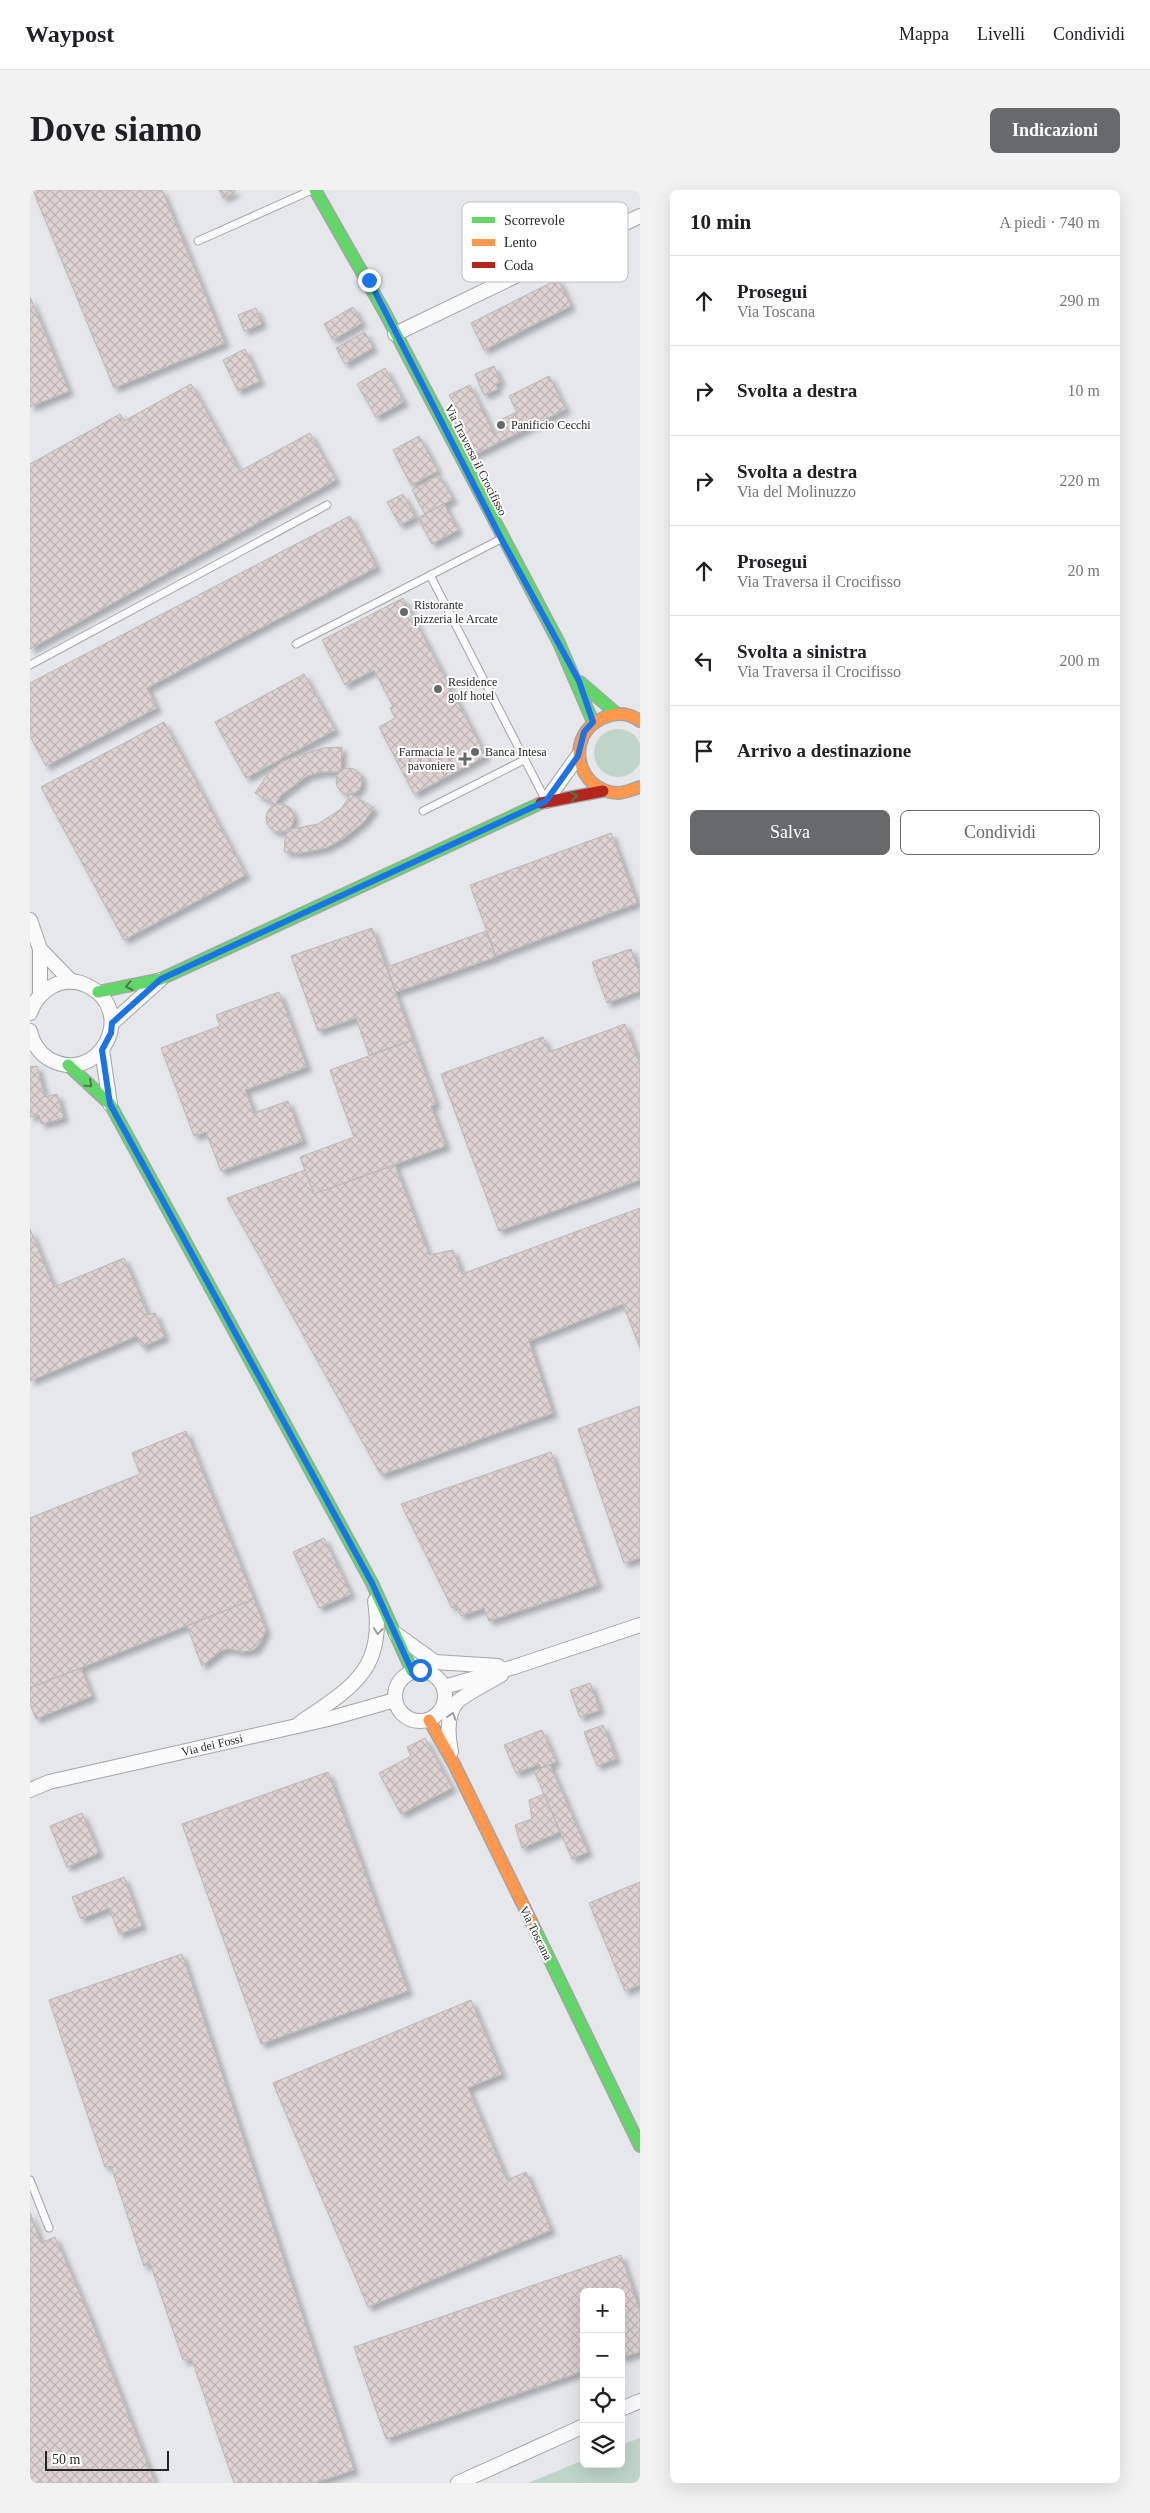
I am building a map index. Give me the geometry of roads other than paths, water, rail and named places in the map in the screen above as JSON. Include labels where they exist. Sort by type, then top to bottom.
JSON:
[{"type":"street","name":"Via Traversa il Crocifisso","points":[[314,190],[353,250],[501,538],[579,681],[593,722]]},
{"type":"street","name":"Via Traversa il Crocifisso","points":[[338,207],[353,250]]},
{"type":"street","points":[[628,222],[640,216]]},
{"type":"street","points":[[395,334],[503,282]]},
{"type":"street","name":"Via Traversa il Crocifisso","points":[[579,681],[617,714],[629,715],[640,721]]},
{"type":"street","points":[[546,801],[578,756],[584,732],[593,722],[604,716],[617,714]]},
{"type":"street","points":[[578,756],[585,776],[603,791]]},
{"type":"street","points":[[98,992],[161,979],[546,801],[603,791],[617,794],[631,791],[640,786]]},
{"type":"street","points":[[30,920],[40,949],[40,994],[30,1013]]},
{"type":"street","points":[[40,949],[72,982]]},
{"type":"street","points":[[112,1023],[161,979]]},
{"type":"street","points":[[40,994],[55,985],[72,982],[86,985],[98,992],[110,1012],[111,1033],[102,1050],[92,1058],[81,1063],[68,1065]]},
{"type":"street","points":[[30,1031],[37,1048],[47,1057],[68,1065],[110,1104],[372,1583],[412,1671]]},
{"type":"street","points":[[102,1050],[110,1104]]},
{"type":"street","points":[[30,1058],[47,1057]]},
{"type":"street","points":[[296,1726],[360,1679],[374,1654],[379,1626],[372,1583]]},
{"type":"street","points":[[444,1687],[640,1624]]},
{"type":"street","points":[[396,1634],[435,1662],[466,1666],[514,1666]]},
{"type":"street","points":[[454,1764],[449,1721],[457,1701],[514,1666]]},
{"type":"street","points":[[412,1671],[428,1671],[440,1680],[444,1687],[446,1695],[442,1710],[429,1720],[414,1721],[407,1718],[397,1707],[395,1700],[396,1686],[400,1680],[412,1671]]},
{"type":"street","name":"Via dei Fossi","points":[[30,1790],[49,1782],[328,1720],[395,1700]]},
{"type":"street","name":"Via Toscana","points":[[429,1720],[454,1764],[640,2146]]},
{"type":"street","points":[[625,2407],[640,2401]]},
{"type":"street","points":[[458,2483],[580,2428]]},
{"type":"lane","points":[[198,241],[314,190]]},
{"type":"lane","points":[[30,665],[327,505]]},
{"type":"lane","points":[[296,644],[501,538]]},
{"type":"lane","points":[[430,575],[546,801]]},
{"type":"lane","points":[[423,811],[524,760]]},
{"type":"lane","points":[[30,2180],[49,2228]]},
{"type":"place","name":"Panificio Cecchi","points":[[501,425]]},
{"type":"place","name":"Ristorante pizzeria le Arcate","points":[[404,612]]},
{"type":"place","name":"Residence golf hotel","points":[[438,689]]},
{"type":"place","name":"Banca Intesa","points":[[475,752]]},
{"type":"place","name":"Farmacia le pavoniere","points":[[465,759]]}]
